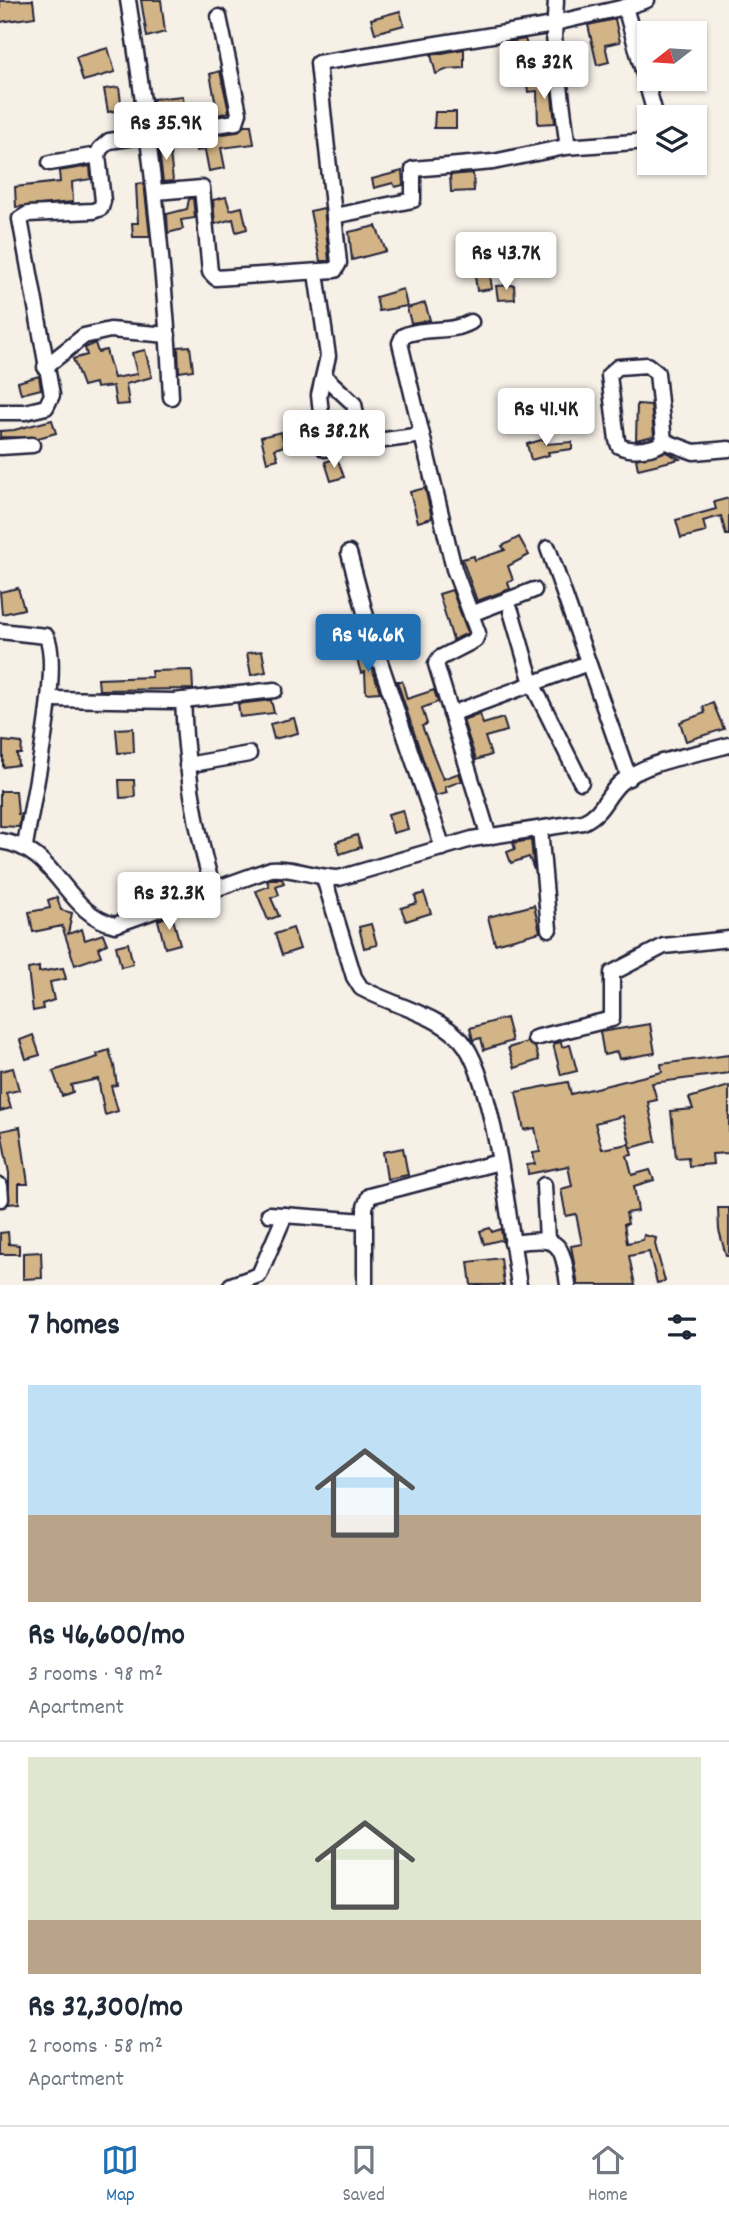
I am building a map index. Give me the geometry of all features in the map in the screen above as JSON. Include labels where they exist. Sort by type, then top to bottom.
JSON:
[{"type":"street","points":[[128,0],[150,135],[171,397]]},
{"type":"street","points":[[556,0],[555,24],[567,141],[565,147]]},
{"type":"street","points":[[156,192],[202,188],[212,276],[221,279],[330,272],[338,267],[318,63],[555,24],[647,0]]},
{"type":"street","points":[[625,7],[653,105]]},
{"type":"street","points":[[50,163],[98,155],[109,141],[231,124],[239,118],[219,17]]},
{"type":"street","points":[[334,216],[413,200],[413,169],[493,162],[565,147],[637,142]]},
{"type":"street","points":[[0,412],[46,407],[52,396],[20,219],[28,214],[93,211],[101,208],[103,201],[98,155]]},
{"type":"street","points":[[316,273],[328,356],[319,395],[325,449]]},
{"type":"street","points":[[471,322],[458,328],[417,331],[400,339],[454,569],[478,633],[475,640],[440,658],[436,664],[489,837]]},
{"type":"street","points":[[45,366],[84,336],[110,330],[168,335]]},
{"type":"street","points":[[628,366],[654,368],[659,381],[664,440],[661,444],[629,450],[619,446],[608,383],[612,370],[628,366]]},
{"type":"street","points":[[324,376],[354,404],[360,440],[370,442],[422,435]]},
{"type":"street","points":[[664,440],[694,452],[729,450]]},
{"type":"street","points":[[0,447],[32,445]]},
{"type":"street","points":[[548,548],[629,778]]},
{"type":"street","points":[[349,553],[371,635],[443,848]]},
{"type":"street","points":[[471,614],[534,590]]},
{"type":"street","points":[[511,611],[532,683],[581,782]]},
{"type":"street","points":[[0,632],[46,636],[50,647],[49,699],[25,846]]},
{"type":"street","points":[[451,714],[588,663]]},
{"type":"street","points":[[49,699],[183,700],[275,690]]},
{"type":"street","points":[[183,700],[187,765],[197,832],[213,890]]},
{"type":"street","points":[[0,841],[25,846],[46,862],[91,915],[103,922],[123,923],[271,869],[286,868],[324,878],[339,878],[489,837],[583,822],[596,817],[609,795],[629,778],[654,767],[729,745]]},
{"type":"street","points":[[187,765],[248,754]]},
{"type":"street","points":[[540,829],[549,929]]},
{"type":"street","points":[[324,878],[354,977],[361,988],[443,1026],[460,1040],[479,1071],[499,1162],[512,1243],[515,1285]]},
{"type":"street","points":[[535,1038],[612,1019],[612,973],[640,956],[664,946],[729,939]]},
{"type":"street","points":[[365,1285],[366,1201],[375,1194],[419,1185],[499,1162]]},
{"type":"street","points":[[544,1185],[547,1240]]},
{"type":"street","points":[[269,1214],[365,1221]]},
{"type":"street","points":[[231,1285],[259,1275],[285,1215]]},
{"type":"street","points":[[512,1243],[547,1240],[558,1245],[564,1254],[568,1285]]},
{"type":"building","points":[[33,0],[35,17],[0,22],[0,1]]},
{"type":"building","points":[[141,0],[161,0],[165,32],[147,37]]},
{"type":"building","points":[[400,11],[404,25],[375,33],[371,19]]},
{"type":"building","points":[[615,19],[620,42],[605,45],[609,62],[597,65],[588,25]]},
{"type":"building","points":[[525,39],[529,51],[508,57],[504,43]]},
{"type":"building","points":[[108,48],[115,72],[83,81],[76,57]]},
{"type":"building","points":[[464,49],[464,68],[448,69],[436,74],[431,55]]},
{"type":"building","points":[[220,71],[229,112],[218,115],[210,74]]},
{"type":"building","points":[[550,79],[555,123],[538,124],[537,91],[528,92],[527,84]]},
{"type":"building","points":[[119,87],[122,110],[108,112],[104,89]]},
{"type":"building","points":[[183,96],[184,108],[154,110],[153,99]]},
{"type":"building","points":[[435,112],[456,112],[456,128],[434,128]]},
{"type":"building","points":[[245,125],[251,125],[254,144],[221,148],[225,168],[209,171],[205,150],[196,151],[194,138],[237,132]]},
{"type":"building","points":[[169,142],[173,181],[163,182],[158,143]]},
{"type":"building","points":[[90,166],[91,179],[72,182],[73,202],[16,207],[15,187],[60,182],[59,171]]},
{"type":"building","points":[[402,171],[403,185],[395,187],[393,183],[374,188],[372,179]]},
{"type":"building","points":[[473,173],[474,191],[451,192],[450,175]]},
{"type":"building","points":[[144,183],[150,237],[133,237],[132,223],[138,223],[136,184]]},
{"type":"building","points":[[226,197],[230,210],[242,207],[247,229],[236,232],[233,219],[215,224],[213,200]]},
{"type":"building","points":[[193,198],[195,218],[181,220],[183,229],[168,233],[167,214],[187,209],[189,199]]},
{"type":"building","points":[[324,208],[329,261],[320,261],[310,211]]},
{"type":"building","points":[[376,226],[386,251],[352,260],[349,232]]},
{"type":"building","points":[[489,267],[492,289],[477,291],[474,269]]},
{"type":"building","points":[[514,285],[515,299],[498,300],[496,286]]},
{"type":"building","points":[[403,289],[407,306],[379,311],[376,297]]},
{"type":"building","points":[[425,303],[430,320],[411,323],[407,308]]},
{"type":"building","points":[[95,343],[98,352],[106,350],[114,378],[137,374],[132,353],[145,350],[152,377],[126,384],[129,404],[116,405],[113,386],[96,388],[95,383],[83,386],[73,359],[87,355],[85,348]]},
{"type":"building","points":[[190,346],[193,370],[179,372],[178,347]]},
{"type":"building","points":[[39,376],[41,389],[21,394],[18,382]]},
{"type":"building","points":[[637,404],[651,405],[654,436],[636,440]]},
{"type":"building","points":[[52,420],[56,433],[38,438],[0,437],[0,431]]},
{"type":"building","points":[[281,432],[284,446],[275,449],[278,459],[267,462],[261,437]]},
{"type":"building","points":[[545,439],[546,444],[572,442],[572,449],[548,452],[549,455],[531,460],[527,444]]},
{"type":"building","points":[[666,452],[680,459],[638,469],[636,459]]},
{"type":"building","points":[[337,458],[344,477],[331,481],[325,462]]},
{"type":"building","points":[[425,488],[432,518],[418,522],[410,492]]},
{"type":"building","points":[[729,498],[729,535],[726,535],[721,516],[703,521],[706,532],[681,538],[676,520],[716,509],[714,502]]},
{"type":"building","points":[[519,537],[529,555],[508,566],[513,580],[508,582],[510,589],[477,601],[462,559],[474,556],[475,560],[505,550],[502,546]]},
{"type":"building","points":[[18,588],[24,609],[2,614],[0,592]]},
{"type":"building","points":[[452,590],[468,633],[453,640],[439,594]]},
{"type":"building","points":[[262,651],[266,672],[251,675],[247,653]]},
{"type":"building","points":[[367,653],[380,692],[366,693],[365,672],[361,673],[356,656]]},
{"type":"building","points":[[192,670],[193,689],[99,690],[98,679],[152,677],[151,671]]},
{"type":"building","points":[[397,681],[402,681],[407,699],[434,690],[438,702],[422,708],[427,724],[422,726],[443,779],[459,773],[462,781],[445,787],[447,793],[435,796]]},
{"type":"building","points":[[271,700],[274,713],[240,717],[238,704]]},
{"type":"building","points":[[713,703],[724,729],[686,741],[680,722],[705,713],[703,707]]},
{"type":"building","points":[[480,714],[483,724],[503,718],[507,731],[485,737],[491,755],[476,760],[463,720]]},
{"type":"building","points":[[294,718],[298,733],[274,739],[270,724]]},
{"type":"building","points":[[133,728],[134,752],[118,753],[116,729]]},
{"type":"building","points":[[3,741],[22,743],[21,754],[17,754],[18,765],[3,767]]},
{"type":"building","points":[[119,780],[134,780],[135,797],[120,798]]},
{"type":"building","points":[[0,791],[16,791],[18,814],[21,814],[19,827],[0,826]]},
{"type":"building","points":[[403,810],[408,829],[393,833],[388,814]]},
{"type":"building","points":[[357,835],[361,847],[340,854],[336,842]]},
{"type":"building","points":[[531,840],[534,870],[529,857],[511,863],[507,852],[515,849],[513,843]]},
{"type":"building","points":[[282,879],[284,883],[276,886],[279,895],[271,898],[279,916],[268,920],[256,891],[269,886],[267,881]]},
{"type":"building","points":[[424,893],[431,913],[406,921],[401,908],[417,903],[415,896]]},
{"type":"building","points":[[57,897],[61,910],[72,913],[68,934],[82,929],[85,940],[103,934],[107,944],[98,948],[101,956],[75,965],[62,926],[33,932],[29,912],[50,908],[48,900]]},
{"type":"building","points":[[534,905],[540,932],[495,944],[488,917]]},
{"type":"building","points":[[172,915],[180,944],[165,948],[158,920]]},
{"type":"building","points":[[371,924],[377,945],[364,948],[359,927]]},
{"type":"building","points":[[293,928],[300,949],[282,955],[275,934]]},
{"type":"building","points":[[128,943],[133,964],[121,967],[116,946]]},
{"type":"building","points":[[39,967],[39,972],[63,968],[66,979],[50,982],[54,1000],[42,1004],[43,1009],[33,1011],[28,969]]},
{"type":"building","points":[[506,1018],[512,1041],[484,1050],[481,1038],[473,1040],[470,1028]]},
{"type":"building","points":[[650,1024],[655,1053],[619,1059],[617,1052],[604,1055],[600,1032]]},
{"type":"building","points":[[33,1035],[40,1055],[26,1059],[20,1040]]},
{"type":"building","points":[[527,1042],[535,1047],[539,1060],[515,1068],[508,1048]]},
{"type":"building","points":[[561,1042],[562,1047],[570,1045],[577,1071],[561,1075],[553,1044]]},
{"type":"building","points":[[109,1050],[117,1085],[111,1086],[118,1111],[105,1115],[98,1079],[71,1085],[73,1092],[62,1096],[53,1071],[98,1057],[97,1054]]},
{"type":"building","points":[[729,1055],[729,1073],[652,1083],[657,1100],[648,1102],[656,1141],[631,1148],[623,1116],[595,1123],[602,1149],[629,1144],[632,1155],[627,1156],[632,1175],[650,1170],[654,1180],[634,1186],[638,1211],[626,1213],[628,1224],[624,1224],[627,1243],[643,1240],[644,1235],[656,1238],[655,1244],[665,1281],[657,1283],[649,1252],[629,1256],[635,1285],[578,1285],[571,1246],[582,1244],[576,1214],[566,1216],[561,1189],[572,1186],[568,1166],[528,1174],[527,1165],[535,1164],[533,1153],[540,1152],[535,1128],[524,1130],[516,1092],[568,1082],[571,1094],[662,1072],[661,1064]]},
{"type":"building","points":[[13,1068],[19,1090],[6,1093],[11,1108],[0,1111],[0,1071]]},
{"type":"building","points":[[729,1086],[729,1153],[712,1154],[713,1164],[689,1166],[688,1157],[676,1158],[671,1111],[693,1109],[689,1098]]},
{"type":"building","points":[[20,1127],[28,1184],[19,1184],[19,1203],[9,1204],[9,1173],[1,1131]]},
{"type":"building","points":[[403,1148],[408,1175],[387,1179],[383,1152]]},
{"type":"building","points":[[718,1208],[729,1208],[729,1256],[726,1256],[719,1230]]},
{"type":"building","points":[[490,1228],[492,1232],[501,1229],[503,1242],[500,1240],[484,1244],[480,1231]]},
{"type":"building","points":[[8,1232],[9,1244],[19,1245],[19,1254],[0,1254],[0,1233]]},
{"type":"building","points":[[41,1252],[42,1278],[23,1279],[23,1253]]},
{"type":"building","points":[[501,1258],[504,1285],[471,1285],[468,1262]]}]
